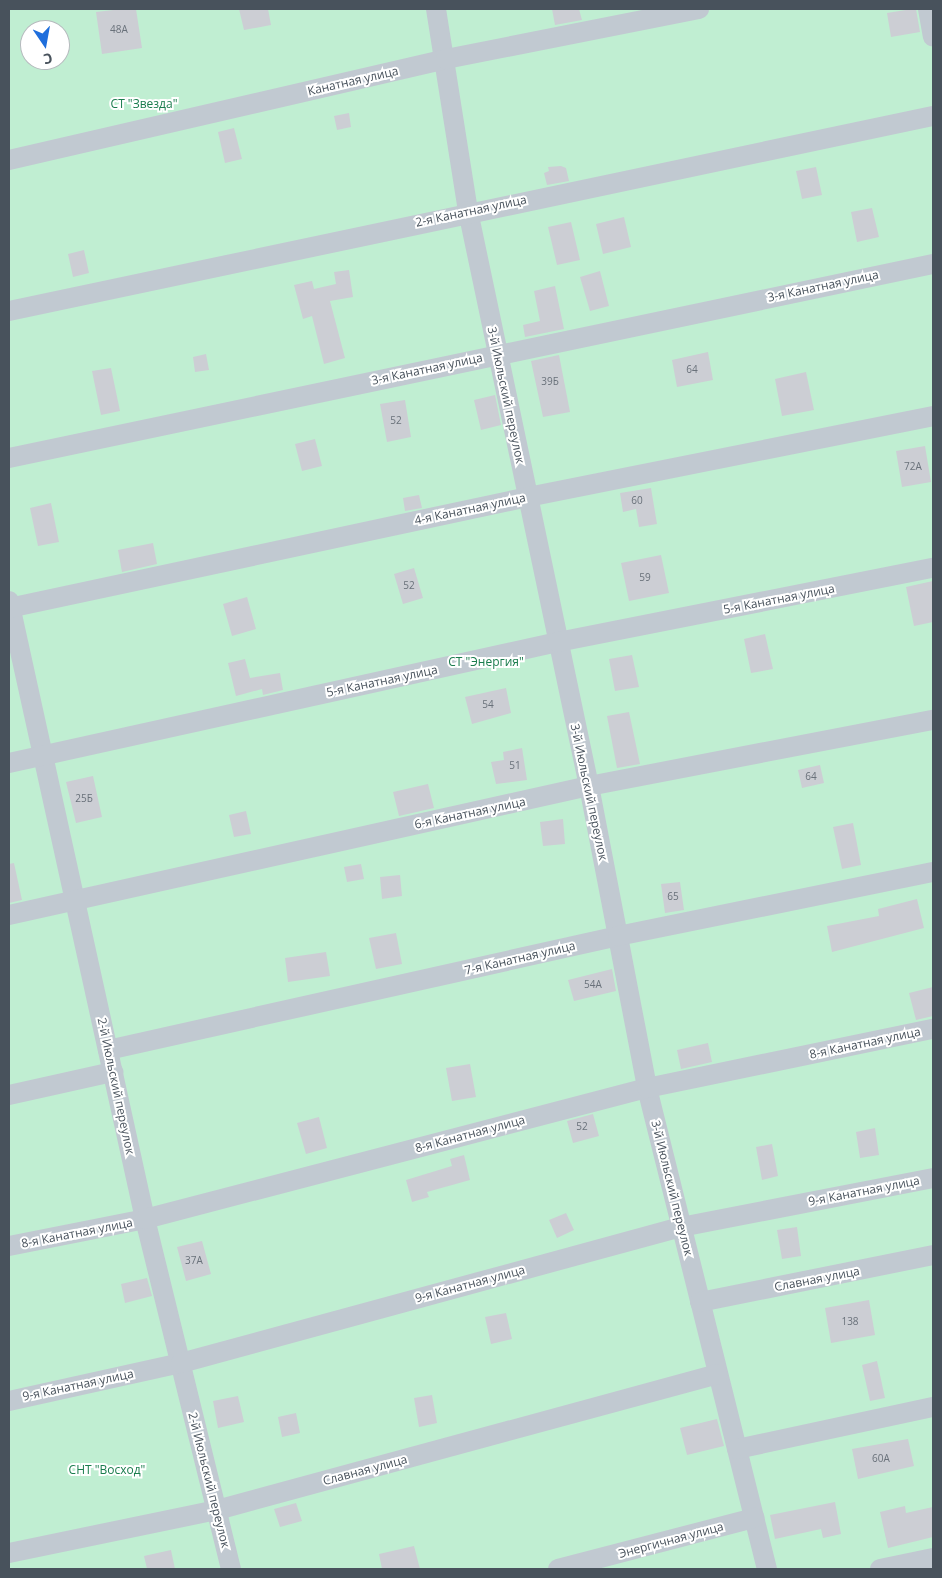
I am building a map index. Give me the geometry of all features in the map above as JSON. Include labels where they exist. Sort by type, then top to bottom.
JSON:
[{"type":"street","name":"3-й Июльский переулок","points":[[436,9],[446,59],[468,212],[589,786],[647,1088],[767,1569]]},
{"type":"street","name":"Канатная улица","points":[[9,160],[446,59],[699,9]]},
{"type":"street","points":[[928,9],[933,37]]},
{"type":"street","name":"2-я Канатная улица","points":[[9,311],[468,212],[933,116]]},
{"type":"street","name":"3-я Канатная улица","points":[[9,458],[933,264]]},
{"type":"street","name":"4-я Канатная улица","points":[[9,606],[528,497],[933,416]]},
{"type":"street","name":"5-я Канатная улица","points":[[9,763],[558,642],[933,568]]},
{"type":"street","name":"2-й Июльский переулок","points":[[9,606],[145,1219],[230,1569]]},
{"type":"street","name":"6-я Канатная улица","points":[[9,915],[589,786],[933,720]]},
{"type":"street","name":"7-я Канатная улица","points":[[108,1050],[618,936],[933,872]]},
{"type":"street","name":"8-я Канатная улица","points":[[9,1246],[145,1219],[647,1088],[933,1029]]},
{"type":"street","points":[[9,1095],[113,1072]]},
{"type":"street","name":"9-я Канатная улица","points":[[9,1401],[180,1363],[681,1227],[933,1178]]},
{"type":"street","name":"Славная улица","points":[[700,1302],[933,1255]]},
{"type":"street","name":"Славная улица","points":[[9,1553],[217,1510],[718,1374]]},
{"type":"street","points":[[737,1449],[933,1407]]},
{"type":"street","name":"Энергичная улица","points":[[558,1569],[754,1518]]},
{"type":"street","points":[[880,1569],[933,1558]]},
{"type":"green space","name":"СТ \"Энергия\"","points":[[9,9],[933,9],[933,1569],[9,1569]]},
{"type":"building","points":[[136,9],[142,48],[102,54],[96,12]]},
{"type":"building","points":[[239,9],[268,9],[271,25],[244,30]]},
{"type":"building","points":[[552,9],[579,9],[582,20],[555,25]]},
{"type":"building","points":[[916,9],[920,32],[891,37],[887,13]]},
{"type":"building","points":[[349,113],[351,127],[337,130],[334,116]]},
{"type":"building","points":[[234,128],[242,159],[225,163],[218,132]]},
{"type":"building","points":[[561,166],[566,168],[569,181],[547,185],[544,173],[549,171],[548,167]]},
{"type":"building","points":[[816,167],[822,195],[802,199],[796,171]]},
{"type":"building","points":[[872,208],[879,237],[857,242],[851,212]]},
{"type":"building","points":[[624,217],[631,247],[603,254],[596,224]]},
{"type":"building","points":[[571,222],[580,260],[557,265],[548,227]]},
{"type":"building","points":[[84,250],[89,273],[73,277],[68,254]]},
{"type":"building","points":[[349,270],[353,297],[330,301],[345,358],[324,364],[312,316],[303,319],[294,285],[312,281],[314,289],[336,284],[334,272]]},
{"type":"building","points":[[600,271],[609,306],[590,311],[580,277]]},
{"type":"building","points":[[555,286],[564,329],[525,337],[523,325],[540,321],[534,291]]},
{"type":"building","points":[[708,352],[713,380],[677,387],[672,360]]},
{"type":"building","points":[[206,354],[209,370],[195,372],[193,357]]},
{"type":"building","points":[[559,355],[570,412],[543,417],[531,361]]},
{"type":"building","points":[[111,368],[120,411],[101,415],[92,371]]},
{"type":"building","points":[[806,372],[814,410],[782,416],[775,379]]},
{"type":"building","points":[[495,395],[501,425],[481,430],[474,400]]},
{"type":"building","points":[[405,400],[411,437],[387,442],[380,404]]},
{"type":"building","points":[[315,439],[322,466],[302,471],[295,444]]},
{"type":"building","points":[[925,446],[931,482],[902,487],[896,451]]},
{"type":"building","points":[[651,488],[657,524],[639,527],[636,509],[623,512],[620,493]]},
{"type":"building","points":[[419,495],[422,508],[405,511],[403,498]]},
{"type":"building","points":[[51,503],[59,542],[38,546],[30,508]]},
{"type":"building","points":[[153,543],[157,564],[122,572],[118,550]]},
{"type":"building","points":[[661,555],[669,593],[629,601],[621,563]]},
{"type":"building","points":[[414,568],[423,598],[403,604],[394,574]]},
{"type":"building","points":[[933,581],[933,622],[914,626],[906,587]]},
{"type":"building","points":[[247,597],[256,629],[232,636],[223,604]]},
{"type":"building","points":[[765,634],[773,669],[751,673],[744,639]]},
{"type":"building","points":[[632,655],[639,687],[615,691],[609,659]]},
{"type":"building","points":[[245,659],[250,678],[280,673],[283,690],[263,695],[262,689],[236,696],[228,663]]},
{"type":"building","points":[[506,688],[511,713],[472,724],[465,697]]},
{"type":"building","points":[[629,712],[640,764],[617,768],[607,716]]},
{"type":"building","points":[[522,748],[527,780],[496,784],[491,762],[504,760],[503,752]]},
{"type":"building","points":[[820,765],[824,783],[802,788],[798,770]]},
{"type":"building","points":[[93,776],[102,817],[76,823],[66,782]]},
{"type":"building","points":[[428,784],[434,808],[399,816],[393,792]]},
{"type":"building","points":[[246,811],[251,834],[234,837],[229,815]]},
{"type":"building","points":[[563,819],[565,844],[543,846],[540,822]]},
{"type":"building","points":[[853,823],[861,865],[842,869],[833,827]]},
{"type":"building","points":[[14,863],[22,900],[9,903],[9,864]]},
{"type":"building","points":[[361,864],[364,879],[347,882],[344,867]]},
{"type":"building","points":[[400,875],[402,896],[382,899],[380,877]]},
{"type":"building","points":[[680,882],[684,910],[665,913],[661,884]]},
{"type":"building","points":[[917,899],[924,928],[832,952],[827,926],[879,916],[878,909]]},
{"type":"building","points":[[396,933],[402,964],[376,969],[369,938]]},
{"type":"building","points":[[326,952],[330,976],[288,982],[285,958]]},
{"type":"building","points":[[612,969],[616,991],[574,1001],[568,980]]},
{"type":"building","points":[[933,987],[933,1016],[916,1020],[909,993]]},
{"type":"building","points":[[708,1043],[712,1062],[681,1069],[677,1050]]},
{"type":"building","points":[[470,1064],[476,1097],[452,1101],[446,1068]]},
{"type":"building","points":[[593,1114],[599,1136],[573,1143],[567,1121]]},
{"type":"building","points":[[319,1117],[327,1148],[306,1154],[297,1123]]},
{"type":"building","points":[[875,1128],[879,1155],[860,1158],[856,1132]]},
{"type":"building","points":[[772,1144],[778,1176],[762,1180],[756,1147]]},
{"type":"building","points":[[464,1155],[470,1180],[427,1192],[429,1197],[412,1202],[406,1180],[452,1166],[450,1159]]},
{"type":"building","points":[[566,1213],[574,1230],[557,1238],[549,1220]]},
{"type":"building","points":[[797,1227],[801,1256],[782,1259],[777,1230]]},
{"type":"building","points":[[202,1241],[211,1274],[186,1281],[177,1247]]},
{"type":"building","points":[[147,1278],[152,1296],[125,1303],[121,1284]]},
{"type":"building","points":[[869,1300],[875,1335],[831,1343],[825,1308]]},
{"type":"building","points":[[506,1313],[512,1339],[491,1344],[485,1317]]},
{"type":"building","points":[[877,1361],[885,1398],[870,1401],[862,1365]]},
{"type":"building","points":[[432,1395],[437,1423],[419,1427],[414,1398]]},
{"type":"building","points":[[238,1396],[244,1422],[218,1428],[213,1401]]},
{"type":"building","points":[[296,1413],[300,1433],[282,1437],[278,1417]]},
{"type":"building","points":[[717,1419],[724,1446],[687,1455],[680,1428]]},
{"type":"building","points":[[908,1439],[914,1466],[858,1479],[852,1449]]},
{"type":"building","points":[[835,1502],[841,1534],[823,1538],[821,1529],[775,1539],[770,1515]]},
{"type":"building","points":[[296,1503],[302,1521],[280,1527],[274,1509]]},
{"type":"building","points":[[905,1506],[906,1513],[933,1507],[933,1537],[888,1548],[880,1512]]},
{"type":"building","points":[[414,1546],[420,1569],[382,1569],[379,1554]]},
{"type":"building","points":[[171,1550],[175,1569],[147,1569],[144,1556]]},
{"type":"park label","name":"СТ \"Звезда\"","points":[[144,104]]},
{"type":"park label","name":"СНТ \"Восход\"","points":[[107,1470]]}]
